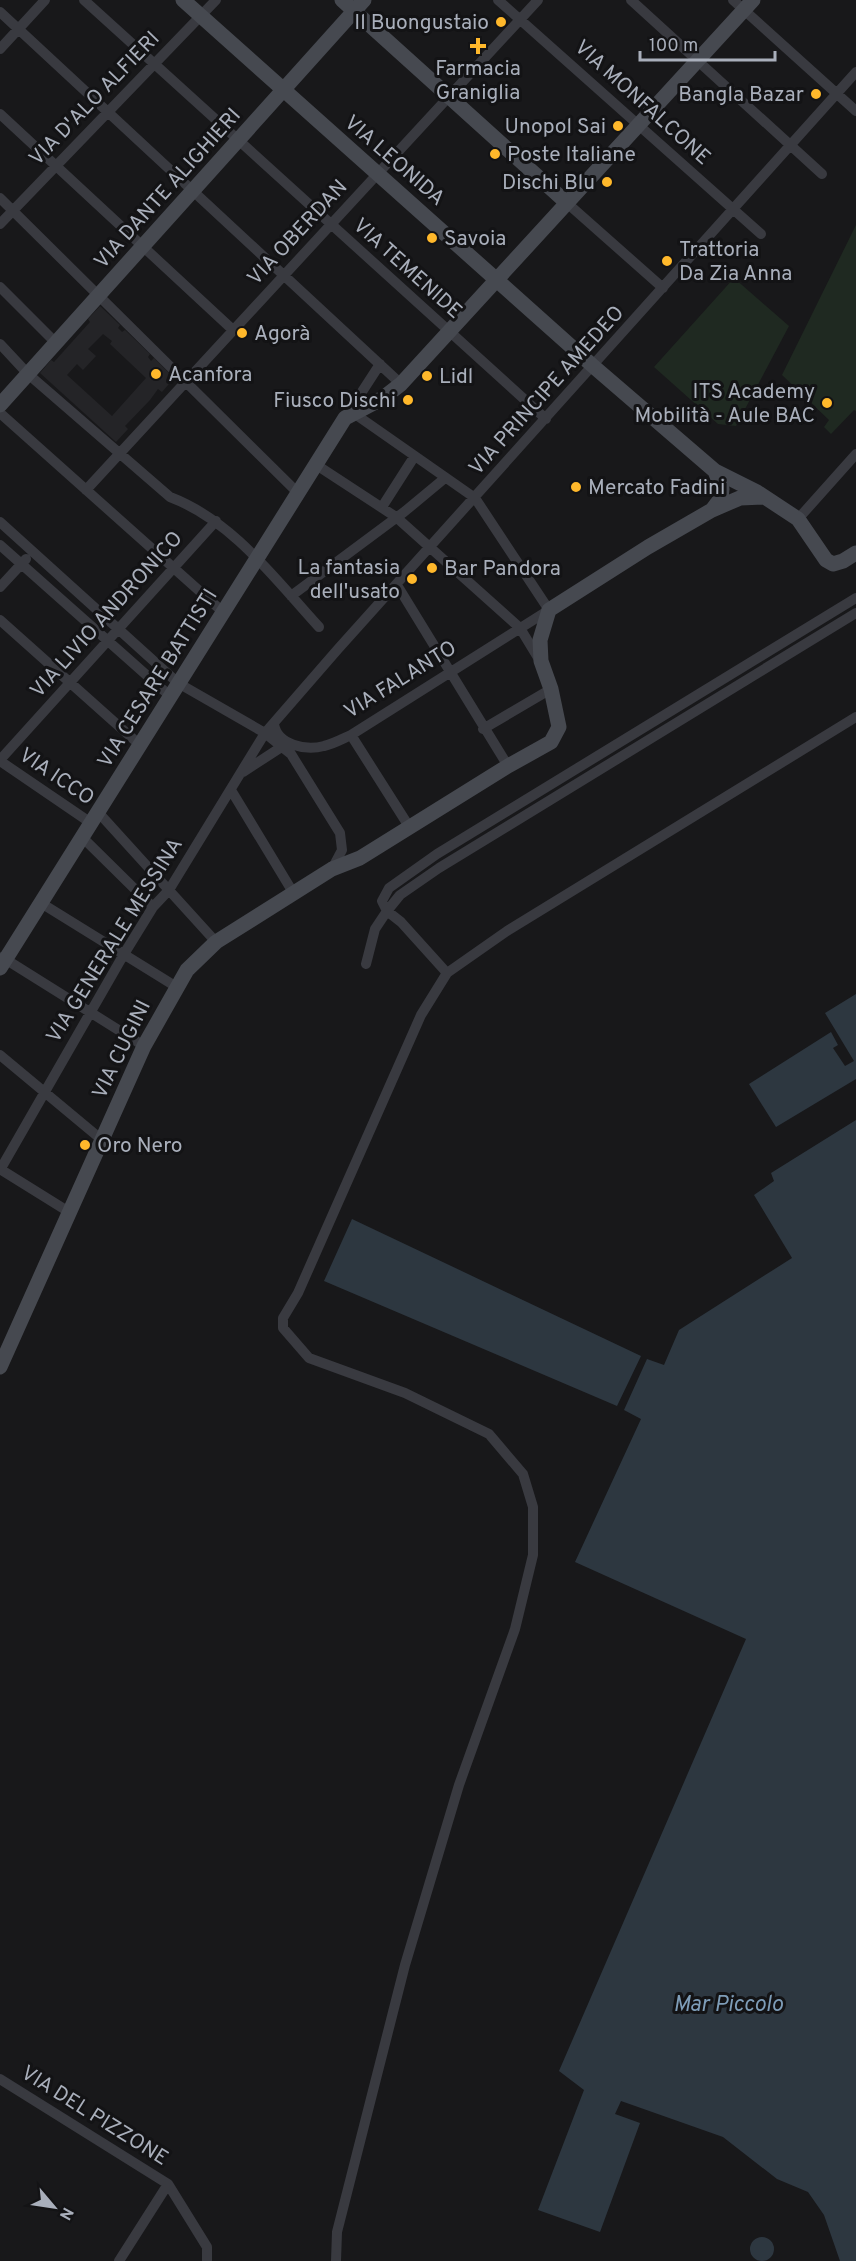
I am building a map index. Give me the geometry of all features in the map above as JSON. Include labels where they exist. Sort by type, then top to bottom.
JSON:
[{"type":"main road","name":"VIA LEONIDA","points":[[183,0],[498,278],[593,366],[716,471]]},
{"type":"main road","points":[[342,0],[359,5],[449,96],[567,203]]},
{"type":"main road","points":[[352,412],[383,398],[401,384],[697,60],[743,3]]},
{"type":"main road","name":"VIA DANTE ALIGHIERI","points":[[0,405],[359,5]]},
{"type":"main road","name":"VIA CESARE BATTISTI","points":[[2,961],[41,903],[297,492],[345,417],[352,412]]},
{"type":"main road","points":[[716,471],[757,492],[798,519],[825,560],[833,564],[856,553]]},
{"type":"main road","points":[[712,510],[721,498],[722,489],[716,471]]},
{"type":"main road","name":"VIA FALANTO","points":[[549,610],[648,547],[712,510],[740,498],[763,497]]},
{"type":"main road","points":[[541,661],[540,640],[549,610]]},
{"type":"main road","name":"VIA CUGINI","points":[[0,1367],[7,1344],[144,1046],[187,970],[216,942],[332,869],[360,858],[508,766],[551,742],[559,727],[551,689],[541,661]]},
{"type":"street","points":[[0,49],[45,0]]},
{"type":"street","name":"VIA TEMENIDE","points":[[84,0],[546,419]]},
{"type":"street","name":"VIA D'ALO ALFIERI","points":[[0,224],[216,0]]},
{"type":"street","name":"VIA MONFALCONE","points":[[498,0],[761,234]]},
{"type":"street","name":"VIA OBERDAN","points":[[86,490],[538,0]]},
{"type":"street","points":[[631,0],[822,174]]},
{"type":"street","points":[[743,3],[856,111]]},
{"type":"street","points":[[0,12],[401,384]]},
{"type":"street","name":"VIA PRINCIPE AMEDEO","points":[[265,733],[856,72]]},
{"type":"street","points":[[0,114],[233,330]]},
{"type":"street","points":[[0,198],[297,492]]},
{"type":"street","points":[[567,203],[663,288]]},
{"type":"street","points":[[0,287],[56,343]]},
{"type":"street","points":[[0,344],[28,374],[170,497],[186,503],[216,521],[256,558],[319,627]]},
{"type":"street","points":[[380,364],[356,401],[352,412],[475,498],[549,610]]},
{"type":"street","points":[[0,413],[223,612]]},
{"type":"street","points":[[798,519],[856,454]]},
{"type":"street","points":[[382,507],[414,457]]},
{"type":"street","points":[[315,464],[396,517],[520,628],[541,661]]},
{"type":"street","points":[[291,596],[445,478]]},
{"type":"street","name":"VIA LIVIO ANDRONICO","points":[[0,761],[216,521]]},
{"type":"street","points":[[0,522],[119,629],[174,689]]},
{"type":"street","points":[[0,545],[108,641],[174,689],[265,733],[283,746],[299,766],[340,833],[342,850],[332,869]]},
{"type":"street","points":[[0,587],[33,552]]},
{"type":"street","points":[[397,585],[483,729],[508,766]]},
{"type":"street","points":[[447,973],[401,922],[387,911],[382,901],[389,888],[438,854],[856,598]]},
{"type":"street","name":"VIA FALANTO","points":[[310,748],[324,747],[351,735],[452,674],[549,610]]},
{"type":"street","points":[[366,964],[375,929],[400,895],[439,868],[856,613]]},
{"type":"street","points":[[0,620],[140,745]]},
{"type":"street","points":[[483,729],[551,689]]},
{"type":"street","points":[[336,2261],[337,2232],[405,1965],[459,1785],[515,1629],[533,1555],[532,1507],[523,1474],[489,1434],[405,1393],[309,1358],[283,1328],[283,1318],[298,1293],[421,1015],[447,973],[507,931],[856,717]]},
{"type":"street","points":[[274,724],[279,736],[295,746],[310,748]]},
{"type":"street","name":"VIA GENERALE MESSINA","points":[[0,1170],[124,954],[153,907],[169,890],[265,733]]},
{"type":"street","points":[[351,735],[410,828]]},
{"type":"street","points":[[241,774],[283,746]]},
{"type":"street","points":[[299,766],[303,755],[310,748]]},
{"type":"street","name":"VIA ICCO","points":[[0,761],[95,817],[169,890],[216,942]]},
{"type":"street","points":[[231,790],[294,894]]},
{"type":"street","points":[[82,837],[153,907]]},
{"type":"street","points":[[41,903],[176,986]]},
{"type":"street","points":[[2,961],[91,1011],[144,1046]]},
{"type":"street","points":[[0,1056],[102,1140]]},
{"type":"street","points":[[0,1170],[69,1212]]},
{"type":"street","name":"VIA DEL PIZZONE","points":[[0,2079],[168,2184],[207,2247],[207,2261]]},
{"type":"street","name":"VIA DEL PIZZONE","points":[[120,2261],[168,2184]]},
{"type":"shaded area","points":[[856,225],[856,411],[854,410],[831,434],[824,427],[829,420],[782,375]]},
{"type":"shaded area","points":[[734,278],[789,326],[736,426],[718,424],[654,367]]},
{"type":"shaded area","name":"Acanfora","points":[[100,306],[120,325],[118,328],[122,332],[125,330],[150,354],[148,357],[151,361],[154,358],[174,378],[162,392],[158,389],[125,426],[128,429],[116,442],[40,373],[51,360],[54,362],[90,322],[88,319]],"holes":[[[103,334],[112,341],[110,344],[146,378],[112,416],[67,375],[77,364],[83,370],[96,356],[88,349]]]},
{"type":"water","points":[[856,994],[856,1079],[776,1127],[749,1084],[831,1032],[838,1045],[833,1048],[845,1066],[854,1061],[825,1013]]},
{"type":"water","name":"Mar Piccolo","points":[[856,1120],[856,2261],[840,2261],[824,2215],[808,2192],[777,2179],[723,2137],[621,2101],[615,2114],[640,2123],[600,2232],[538,2210],[584,2090],[559,2071],[746,1639],[575,1562],[641,1419],[624,1410],[647,1359],[664,1365],[679,1330],[792,1258],[754,1195],[774,1181],[771,1173]]},
{"type":"water","points":[[352,1219],[641,1356],[617,1406],[324,1281]]},
{"type":"water","points":[[762,2237],[770,2241],[774,2249],[770,2257],[762,2261],[754,2257],[750,2249],[754,2241]]},
{"type":"place","name":"Il Buongustaio","points":[[501,22]]},
{"type":"place","name":"Farmacia Graniglia","points":[[478,46]]},
{"type":"place","name":"Bangla Bazar","points":[[816,94]]},
{"type":"place","name":"Unopol Sai","points":[[618,126]]},
{"type":"place","name":"Poste Italiane","points":[[495,154]]},
{"type":"place","name":"Dischi Blu","points":[[607,182]]},
{"type":"place","name":"Savoia","points":[[432,238]]},
{"type":"place","name":"Trattoria Da Zia Anna","points":[[667,261]]},
{"type":"place","name":"Agorà","points":[[242,333]]},
{"type":"place","name":"Acanfora","points":[[156,374]]},
{"type":"place","name":"Lidl","points":[[427,376]]},
{"type":"place","name":"Fiusco Dischi","points":[[408,400]]},
{"type":"place","name":"ITS Academy Mobilità - Aule BAC","points":[[827,403]]},
{"type":"place","name":"Mercato Fadini","points":[[576,487]]},
{"type":"place","name":"Bar Pandora","points":[[432,568]]},
{"type":"place","name":"La fantasia dell'usato","points":[[412,579]]},
{"type":"place","name":"Oro Nero","points":[[85,1145]]}]
